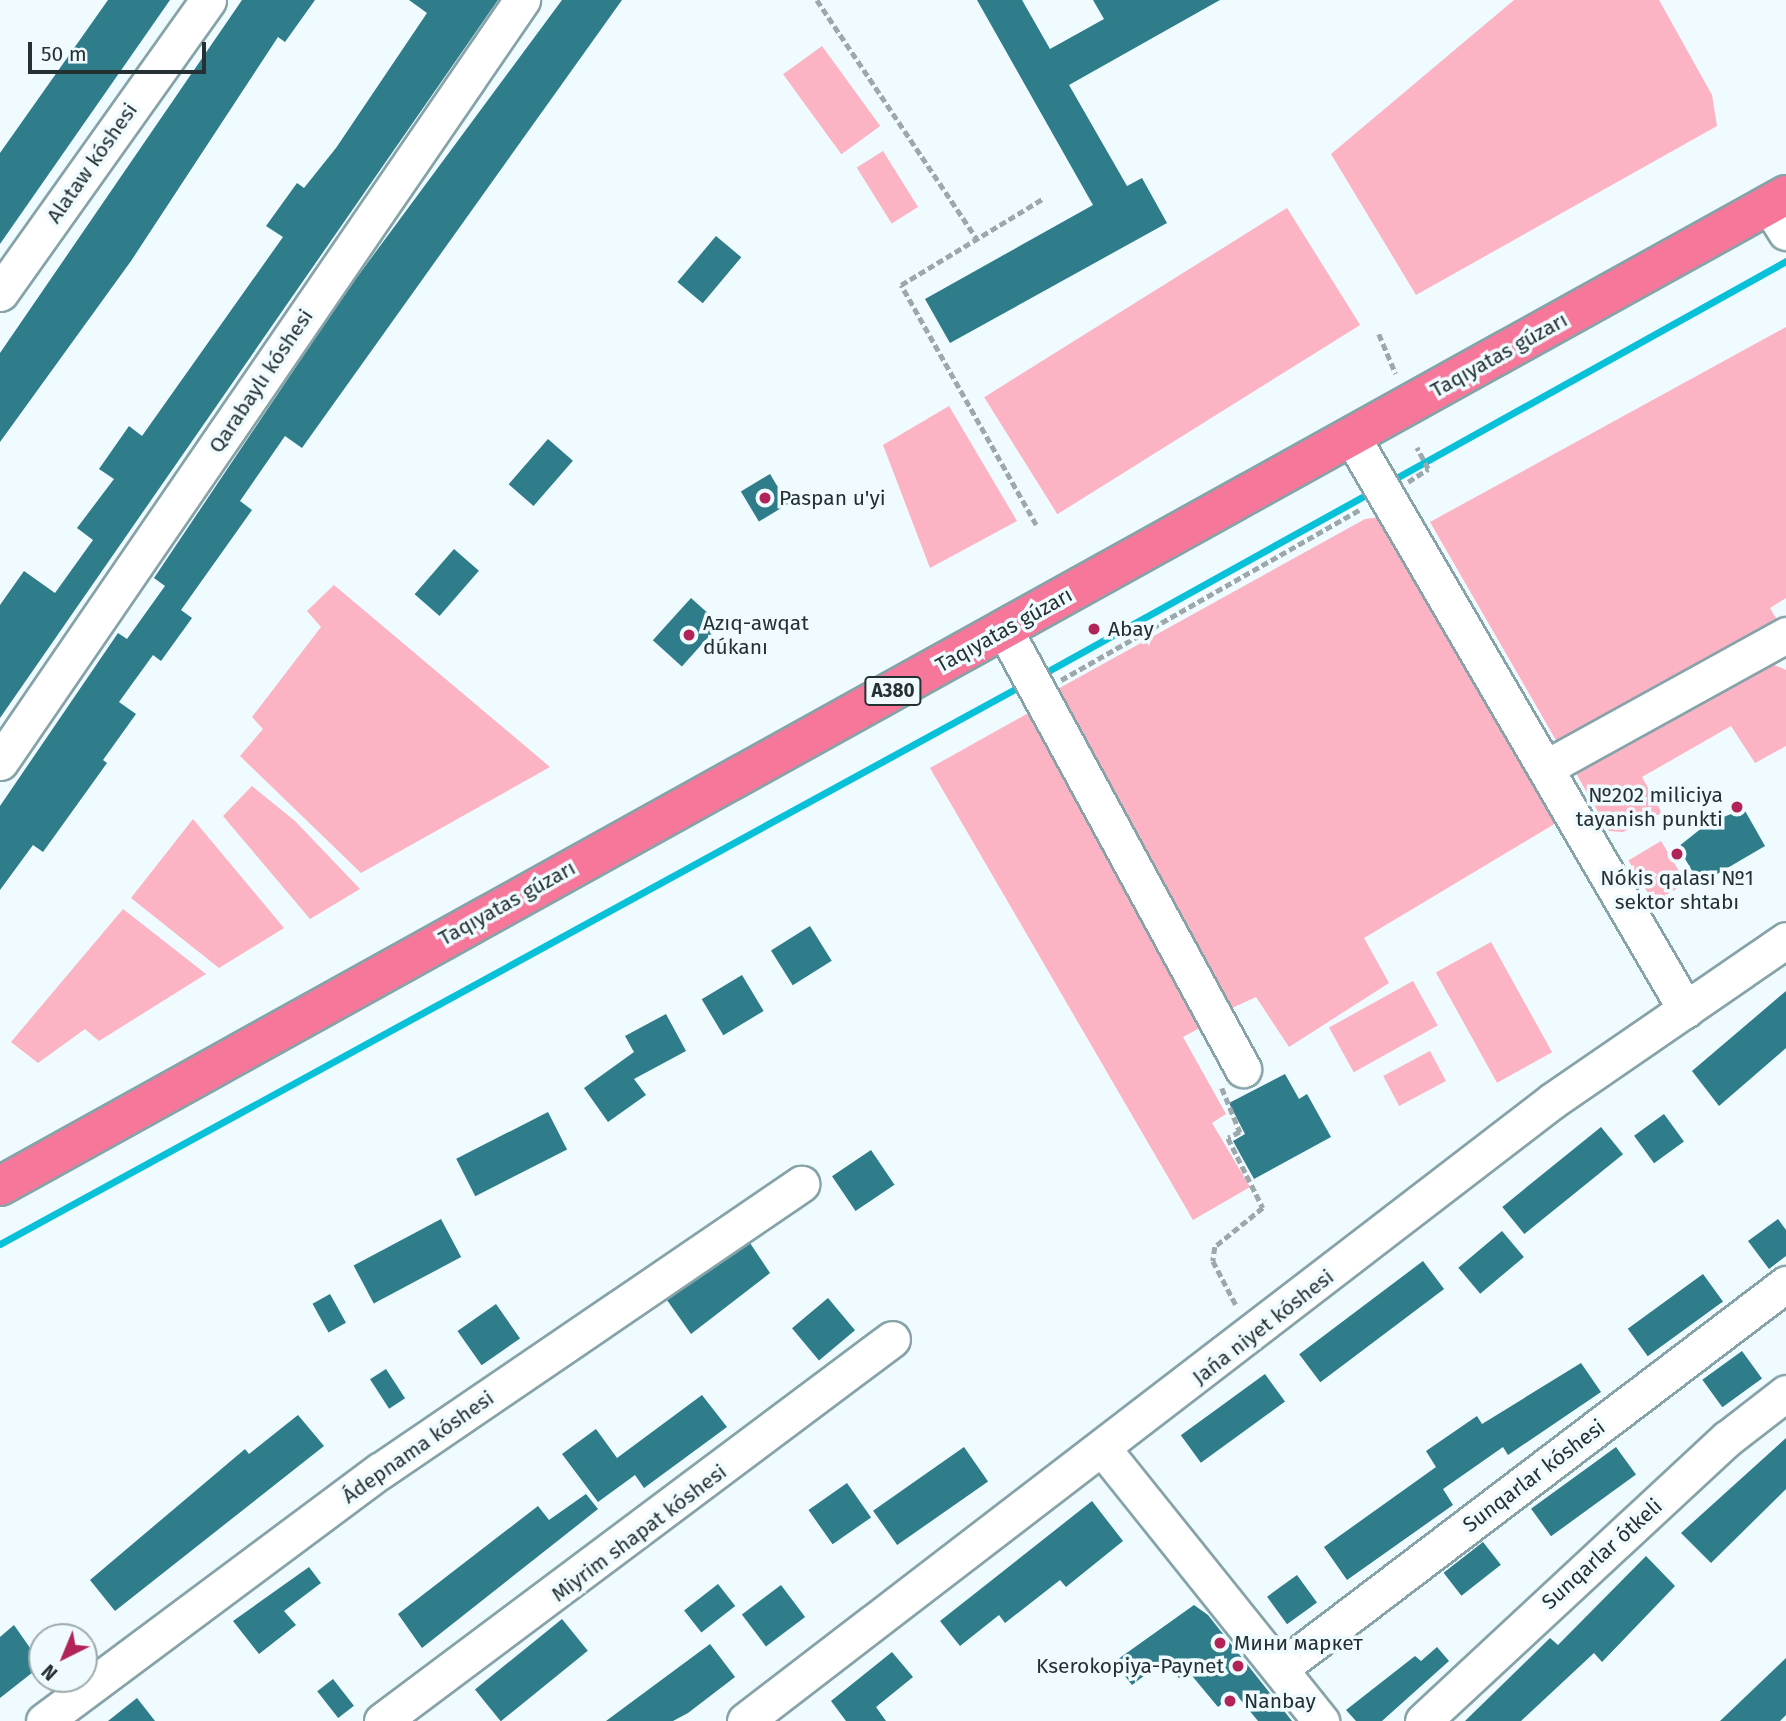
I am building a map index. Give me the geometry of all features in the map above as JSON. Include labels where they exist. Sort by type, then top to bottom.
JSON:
[{"type":"highway","name":"Taqıyatas gúzarı","points":[[0,1185],[1352,437],[1781,211]]},
{"type":"street","name":"Alataw kóshesi","points":[[0,293],[208,0]]},
{"type":"street","name":"Qarabaylı kóshesi","points":[[0,762],[522,0]]},
{"type":"street","points":[[1352,437],[1547,767],[1686,1010]]},
{"type":"street","points":[[1004,629],[1243,1069]]},
{"type":"street","points":[[1547,767],[1786,635]]},
{"type":"street","name":"Jańa niyet kóshesi","points":[[744,1721],[1252,1336],[1552,1101],[1786,940]]},
{"type":"street","name":"Ádepnama kóshesi","points":[[44,1721],[380,1471],[801,1184]]},
{"type":"street","name":"Sunqarlar kóshesi","points":[[1282,1667],[1786,1284]]},
{"type":"street","name":"Miyrim shapat kóshesi","points":[[382,1721],[892,1339]]},
{"type":"street","name":"Sunqarlar ótkeli","points":[[1423,1721],[1728,1438],[1786,1393]]},
{"type":"street","points":[[1103,1449],[1282,1667],[1321,1721]]},
{"type":"path","points":[[817,0],[977,239]]},
{"type":"path","points":[[1036,525],[901,285],[1044,198]]},
{"type":"path","points":[[1379,334],[1399,371],[1388,381]]},
{"type":"path","points":[[1417,448],[1428,469]]},
{"type":"path","points":[[1039,694],[1386,496]]},
{"type":"path","points":[[1243,1069],[1222,1088],[1240,1132],[1228,1138],[1263,1208],[1215,1247],[1213,1261],[1252,1336]]},
{"type":"shaded area","points":[[1514,0],[1659,0],[1712,95],[1717,126],[1416,295],[1331,154]]},
{"type":"shaded area","points":[[822,46],[880,126],[841,154],[783,74]]},
{"type":"shaded area","points":[[883,151],[918,207],[892,223],[857,167]]},
{"type":"shaded area","points":[[1287,208],[1360,325],[1057,514],[984,397]]},
{"type":"shaded area","points":[[1786,327],[1786,598],[1770,608],[1780,625],[1557,742],[1430,522]]},
{"type":"shaded area","points":[[949,406],[1017,521],[930,568],[883,445]]},
{"type":"shaded area","points":[[1380,517],[1566,817],[1364,938],[1389,983],[1289,1047],[1256,997],[1232,1008],[1056,690],[1365,519]]},
{"type":"shaded area","points":[[334,585],[550,767],[361,873],[240,756],[263,729],[252,717],[321,627],[307,611]]},
{"type":"shaded area","points":[[1765,661],[1786,670],[1786,746],[1755,763],[1731,726],[1642,777],[1662,813],[1623,832],[1609,831],[1577,775],[1581,763]]},
{"type":"shaded area","points":[[1032,711],[1205,1025],[1183,1037],[1226,1114],[1212,1123],[1250,1187],[1193,1220],[930,768]]},
{"type":"shaded area","points":[[252,786],[295,821],[360,889],[310,919],[223,816]]},
{"type":"shaded area","points":[[193,819],[284,928],[219,968],[131,898]]},
{"type":"shaded area","points":[[1661,841],[1686,883],[1654,903],[1628,861]]},
{"type":"shaded area","points":[[123,909],[206,974],[99,1041],[85,1029],[38,1063],[11,1042]]},
{"type":"shaded area","points":[[1491,942],[1552,1052],[1497,1083],[1436,973]]},
{"type":"shaded area","points":[[1413,981],[1438,1026],[1354,1072],[1329,1028]]},
{"type":"shaded area","points":[[1430,1051],[1446,1081],[1399,1106],[1383,1076]]},
{"type":"building","points":[[108,0],[170,0],[0,244],[0,153]]},
{"type":"building","points":[[242,0],[315,0],[285,42],[278,37],[131,261],[0,442],[0,353]]},
{"type":"building","points":[[409,0],[498,0],[0,718],[0,605],[24,571],[55,593],[93,540],[77,528],[114,479],[99,469],[129,426],[142,436],[283,237],[266,226],[297,183],[304,188],[336,148],[427,13]]},
{"type":"building","points":[[562,0],[622,0],[302,448],[285,436],[240,501],[252,510],[181,610],[192,618],[161,661],[153,655],[119,702],[136,714],[103,760],[107,763],[43,852],[33,845],[0,890],[0,806],[118,633],[127,639],[165,586],[154,578],[349,288]]},
{"type":"building","points":[[977,0],[1022,0],[1050,49],[1104,19],[1093,0],[1220,0],[1069,85],[1127,186],[1142,178],[1167,223],[950,343],[925,299],[1093,205]]},
{"type":"building","points":[[716,236],[741,257],[703,303],[677,282]]},
{"type":"building","points":[[548,439],[573,461],[534,506],[509,484]]},
{"type":"building","name":"Paspan u'yi","points":[[770,474],[788,504],[759,522],[741,492]]},
{"type":"building","points":[[454,549],[479,571],[440,616],[415,594]]},
{"type":"building","points":[[691,598],[720,624],[682,666],[653,640]]},
{"type":"building","points":[[1744,809],[1765,846],[1700,884],[1678,847],[1708,823]]},
{"type":"building","points":[[810,926],[832,961],[793,985],[771,950]]},
{"type":"building","points":[[742,975],[764,1011],[723,1035],[702,999]]},
{"type":"building","points":[[1786,991],[1786,1048],[1719,1106],[1692,1071]]},
{"type":"building","points":[[666,1014],[686,1051],[634,1079],[646,1095],[608,1122],[584,1088],[634,1052],[625,1036]]},
{"type":"building","points":[[1285,1074],[1299,1099],[1307,1094],[1331,1137],[1254,1179],[1233,1141],[1245,1134],[1229,1103]]},
{"type":"building","points":[[548,1112],[567,1149],[475,1196],[456,1159]]},
{"type":"building","points":[[1664,1114],[1684,1142],[1654,1163],[1634,1136]]},
{"type":"building","points":[[1601,1127],[1623,1154],[1524,1234],[1502,1207]]},
{"type":"building","points":[[871,1150],[894,1185],[856,1211],[832,1176]]},
{"type":"building","points":[[441,1219],[461,1257],[374,1303],[354,1265]]},
{"type":"building","points":[[1778,1219],[1786,1230],[1786,1256],[1769,1269],[1748,1241]]},
{"type":"building","points":[[1502,1231],[1524,1257],[1480,1294],[1458,1268]]},
{"type":"building","points":[[750,1243],[770,1273],[691,1334],[667,1300]]},
{"type":"building","points":[[1423,1261],[1444,1289],[1320,1382],[1299,1354]]},
{"type":"building","points":[[1703,1274],[1723,1302],[1648,1356],[1628,1329]]},
{"type":"building","points":[[330,1294],[346,1323],[329,1333],[313,1304]]},
{"type":"building","points":[[828,1298],[855,1330],[819,1360],[792,1328]]},
{"type":"building","points":[[496,1304],[520,1338],[482,1365],[457,1331]]},
{"type":"building","points":[[1742,1351],[1762,1379],[1722,1407],[1702,1380]]},
{"type":"building","points":[[1581,1363],[1601,1392],[1508,1455],[1503,1447],[1443,1489],[1453,1505],[1347,1580],[1324,1547],[1436,1467],[1426,1451],[1477,1416],[1482,1424]]},
{"type":"building","points":[[386,1369],[405,1398],[389,1409],[370,1379]]},
{"type":"building","points":[[1265,1374],[1285,1402],[1201,1463],[1181,1435]]},
{"type":"building","points":[[702,1395],[727,1427],[644,1488],[635,1475],[598,1502],[562,1454],[596,1429],[617,1458]]},
{"type":"building","points":[[298,1415],[324,1446],[115,1611],[90,1580],[245,1449],[249,1454]]},
{"type":"building","points":[[1786,1438],[1786,1489],[1711,1563],[1681,1533]]},
{"type":"building","points":[[964,1447],[988,1481],[897,1545],[873,1511]]},
{"type":"building","points":[[1616,1447],[1636,1475],[1551,1536],[1531,1509]]},
{"type":"building","points":[[847,1483],[871,1517],[833,1544],[808,1510]]},
{"type":"building","points":[[586,1494],[598,1509],[422,1648],[398,1614],[538,1506],[549,1520]]},
{"type":"building","points":[[1092,1501],[1123,1541],[1066,1587],[1060,1580],[1005,1623],[999,1615],[960,1646],[940,1621]]},
{"type":"building","points":[[1483,1542],[1501,1565],[1461,1596],[1444,1573]]},
{"type":"building","points":[[1646,1556],[1675,1586],[1602,1662],[1594,1653],[1521,1721],[1465,1721],[1550,1638],[1558,1645]]},
{"type":"building","points":[[309,1567],[321,1583],[284,1611],[296,1625],[259,1654],[233,1621]]},
{"type":"building","points":[[1297,1575],[1317,1603],[1287,1624],[1267,1597]]},
{"type":"building","points":[[718,1584],[735,1606],[701,1633],[684,1610]]},
{"type":"building","points":[[781,1585],[805,1617],[766,1646],[742,1614]]},
{"type":"building","points":[[1194,1605],[1208,1615],[1292,1721],[1258,1721],[1235,1693],[1218,1707],[1188,1671],[1179,1678],[1165,1660],[1132,1685],[1114,1662]]},
{"type":"building","points":[[562,1619],[588,1651],[501,1721],[475,1689]]},
{"type":"building","points":[[14,1625],[28,1645],[28,1676],[0,1698],[0,1637]]},
{"type":"building","points":[[710,1644],[735,1677],[688,1713],[673,1721],[606,1721]]},
{"type":"building","points":[[1437,1647],[1449,1661],[1382,1721],[1356,1721],[1346,1710],[1415,1656],[1421,1661]]},
{"type":"building","points":[[892,1652],[913,1677],[876,1707],[886,1721],[846,1721],[831,1701]]},
{"type":"building","points":[[1786,1658],[1786,1715],[1780,1721],[1720,1721]]},
{"type":"building","points":[[333,1679],[354,1706],[338,1718],[317,1691]]},
{"type":"building","points":[[137,1698],[155,1721],[108,1721]]},
{"type":"waterway","points":[[1398,477],[1786,261]]},
{"type":"waterway","points":[[1050,670],[1368,494]]},
{"type":"waterway","points":[[0,1244],[1017,688]]},
{"type":"place","name":"Paspan u'yi","points":[[765,498]]},
{"type":"place","name":"Abay","points":[[1094,629]]},
{"type":"place","name":"Azıq-awqat dúkanı","points":[[689,635]]},
{"type":"place","name":"№202 miliciya tayanish punkti","points":[[1737,807]]},
{"type":"place","name":"Nókis qalası №1 sektor shtabı","points":[[1677,854]]},
{"type":"place","name":"Мини маркет","points":[[1220,1643]]},
{"type":"place","name":"Kserokopiya-Paynet","points":[[1238,1666]]},
{"type":"place","name":"Nanbay","points":[[1230,1701]]}]
